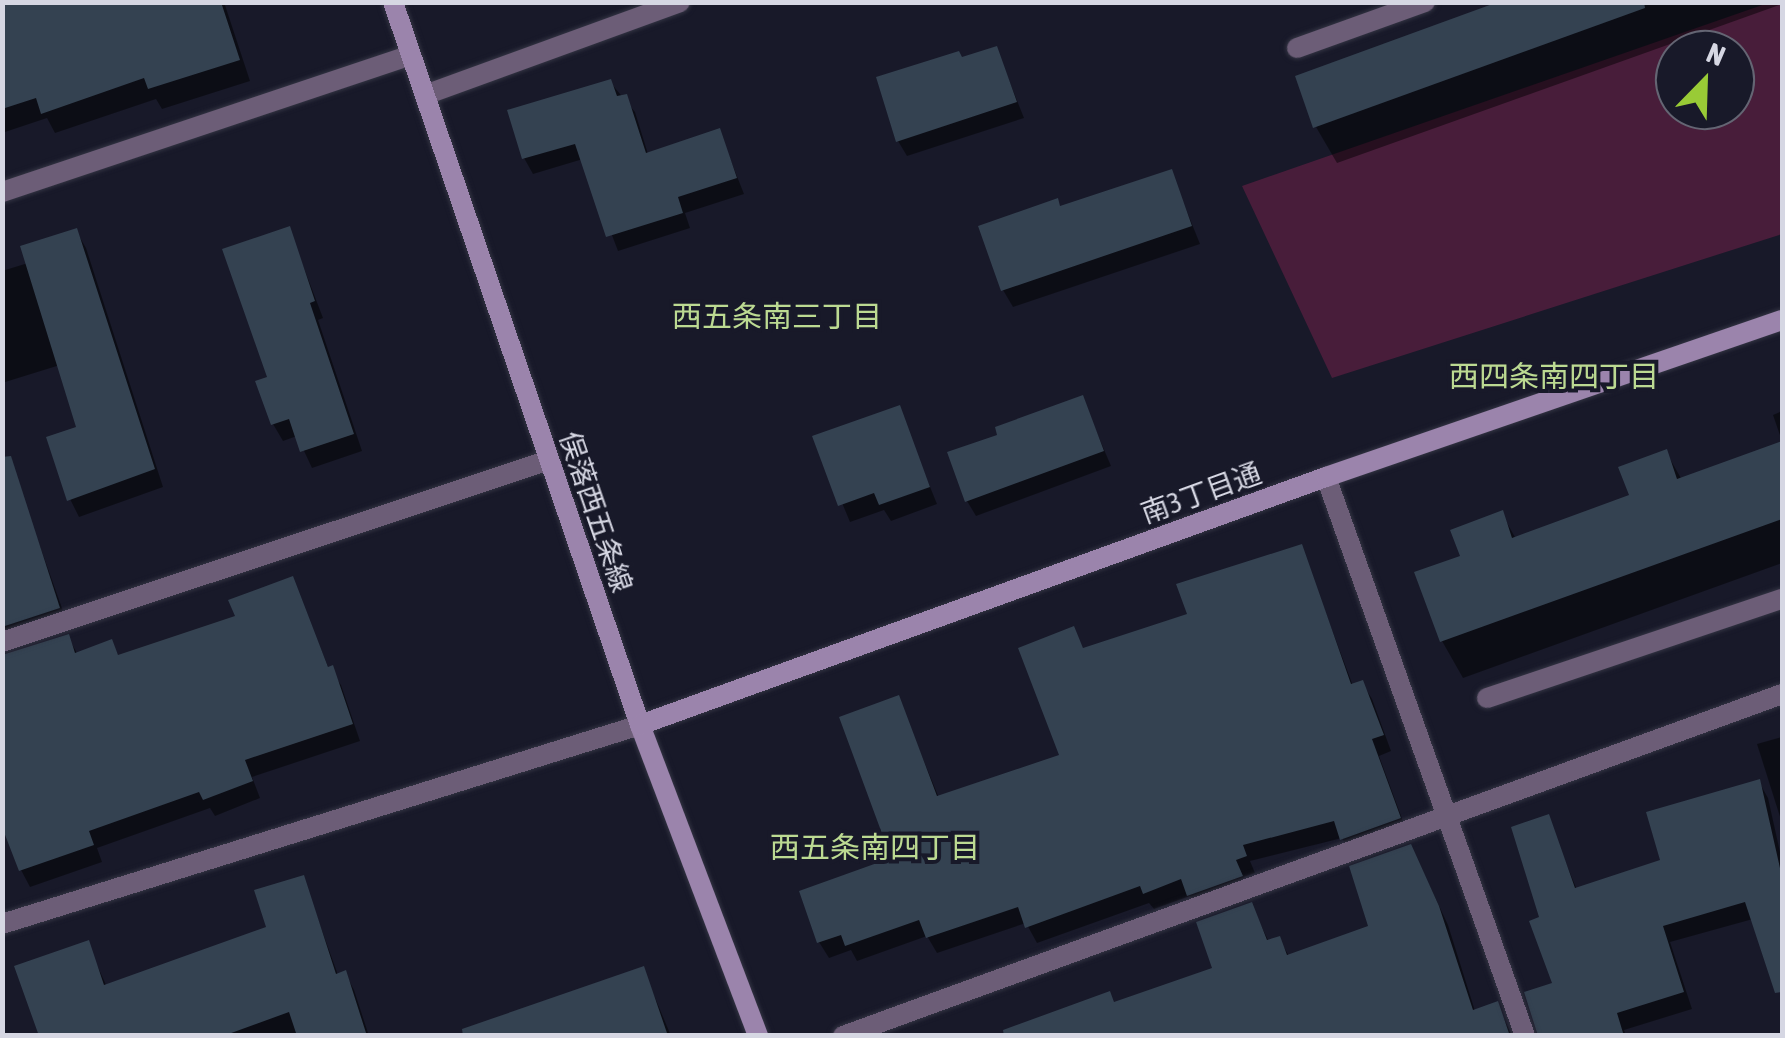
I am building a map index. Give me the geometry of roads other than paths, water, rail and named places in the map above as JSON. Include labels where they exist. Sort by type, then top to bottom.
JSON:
[{"type":"street","name":"俣落西五条線","points":[[393,2],[640,725],[758,1036]]},
{"type":"street","points":[[425,95],[680,2]]},
{"type":"street","points":[[1297,48],[1425,2]]},
{"type":"street","points":[[2,192],[411,55]]},
{"type":"street","name":"南3丁目通","points":[[640,725],[1326,477],[1782,320]]},
{"type":"street","points":[[2,642],[550,460]]},
{"type":"street","points":[[1326,477],[1525,1036]]},
{"type":"street","points":[[1487,698],[1782,599]]},
{"type":"street","points":[[842,1036],[1782,694]]},
{"type":"street","points":[[2,924],[640,725]]},
{"type":"district","name":"西五条南三丁目","points":[[777,316]]},
{"type":"district","name":"西四条南四丁目","points":[[1554,376]]},
{"type":"district","name":"西五条南四丁目","points":[[875,847]]}]
